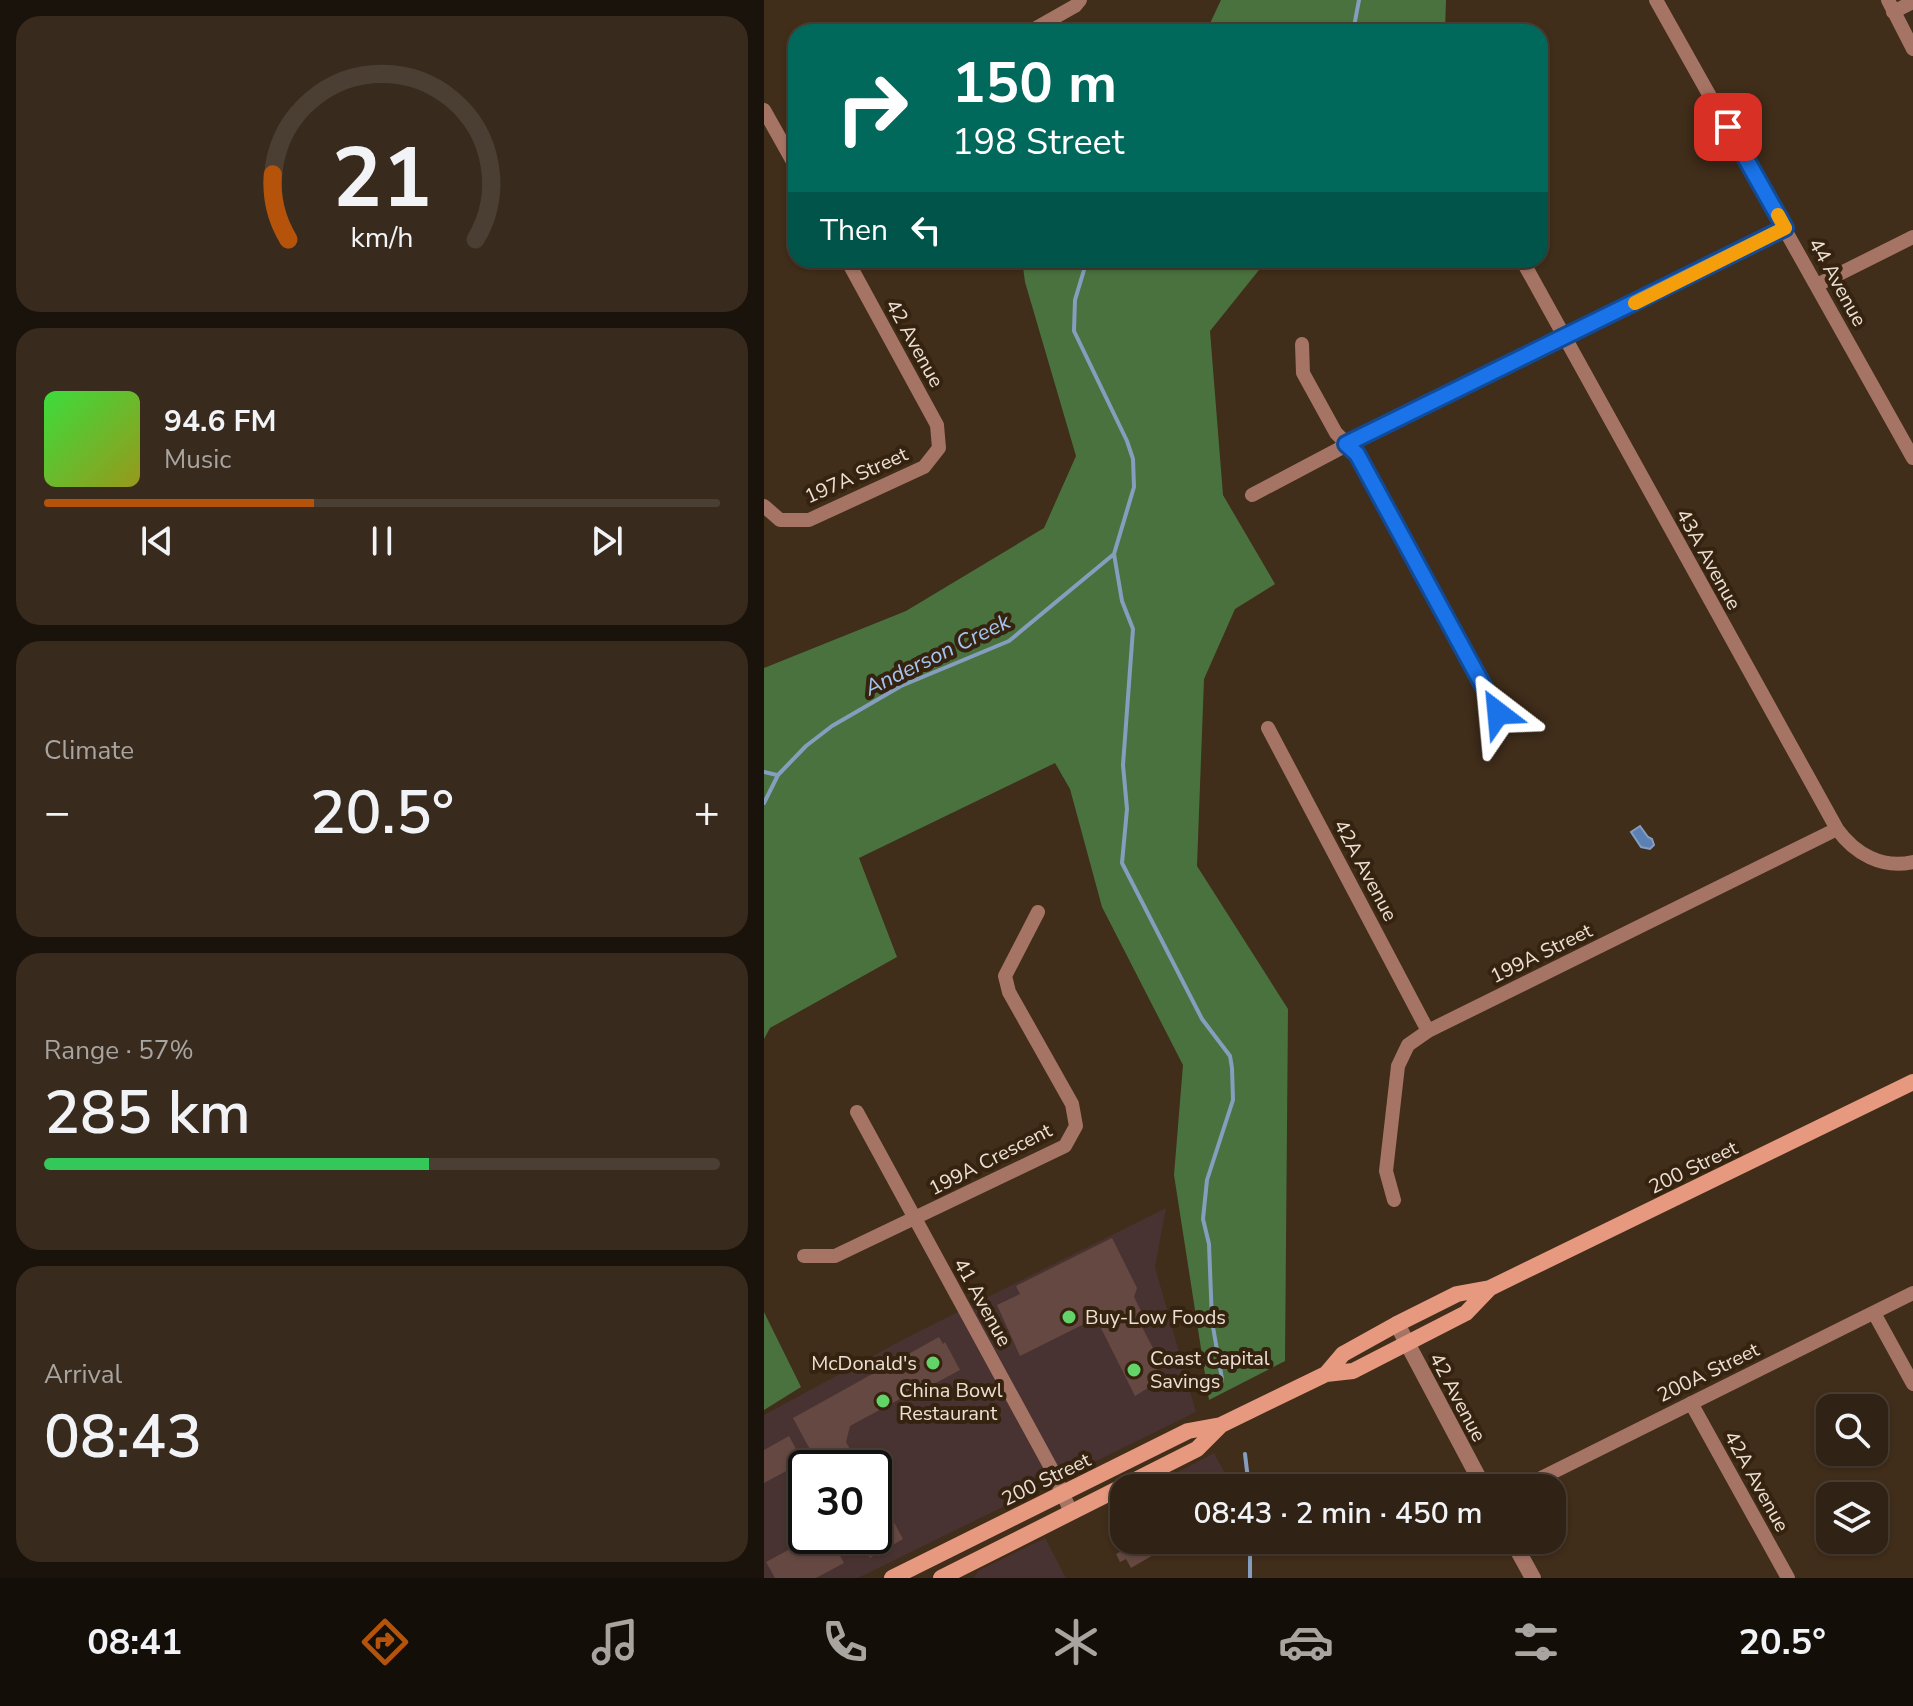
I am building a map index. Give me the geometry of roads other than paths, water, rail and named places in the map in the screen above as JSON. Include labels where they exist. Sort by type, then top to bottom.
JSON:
[{"type":"main road","name":"200 Street","points":[[1326,1374],[1343,1354],[1457,1294],[1490,1288],[1913,1082]]},
{"type":"main road","name":"200 Street","points":[[892,1578],[1188,1431],[1221,1425],[1326,1374],[1353,1371],[1466,1313],[1490,1288]]},
{"type":"main road","name":"200 Street","points":[[950,1576],[1197,1449],[1221,1425]]},
{"type":"street","points":[[1043,24],[1080,0]]},
{"type":"street","name":"44 Avenue","points":[[1656,0],[1913,458]]},
{"type":"street","points":[[1913,2],[1891,6],[1913,49]]},
{"type":"street","points":[[764,110],[788,152]]},
{"type":"street","points":[[1252,495],[1346,444],[1785,228]]},
{"type":"street","points":[[1817,285],[1913,237]]},
{"type":"street","name":"42 Avenue","points":[[851,268],[937,425],[939,448]]},
{"type":"street","name":"43A Avenue","points":[[1526,268],[1837,829],[1848,845],[1878,862],[1896,866],[1913,862]]},
{"type":"street","points":[[1302,344],[1303,373],[1336,433],[1357,454],[1498,713]]},
{"type":"street","name":"197A Street","points":[[764,506],[780,520],[809,520],[924,467],[939,448]]},
{"type":"street","name":"42A Avenue","points":[[1268,728],[1428,1031]]},
{"type":"street","name":"199A Street","points":[[1394,1200],[1386,1171],[1398,1066],[1408,1045],[1428,1031],[1837,829]]},
{"type":"street","name":"199A Crescent","points":[[915,1219],[1065,1146],[1076,1126],[1072,1104],[1009,992],[1005,976],[1038,912]]},
{"type":"street","name":"41 Avenue","points":[[857,1112],[1071,1512]]},
{"type":"street","points":[[804,1256],[835,1256],[915,1219]]},
{"type":"street","name":"200A Street","points":[[1549,1474],[1913,1293]]},
{"type":"street","points":[[1874,1313],[1913,1384]]},
{"type":"street","name":"42 Avenue","points":[[1397,1324],[1477,1474]]},
{"type":"street","name":"42A Avenue","points":[[1691,1403],[1788,1578]]},
{"type":"street","points":[[943,1553],[950,1576]]},
{"type":"street","points":[[1520,1554],[1533,1578]]},
{"type":"water","points":[[1640,826],[1652,839],[1654,845],[1650,849],[1641,847],[1631,832]]},
{"type":"waterway","name":"Anderson Creek","points":[[1354,24],[1359,0]]},
{"type":"waterway","name":"Anderson Creek","points":[[764,803],[778,775],[806,746],[832,726],[901,686],[1009,641],[1114,554],[1134,487],[1133,459],[1074,331],[1075,300],[1085,268]]},
{"type":"waterway","points":[[1114,554],[1122,601],[1133,629],[1123,765],[1127,809],[1122,863],[1202,1019],[1230,1056],[1232,1068],[1233,1100],[1207,1180],[1203,1219],[1209,1244],[1212,1321],[1222,1379]]},
{"type":"waterway","points":[[764,772],[777,775]]},
{"type":"waterway","points":[[1245,1454],[1247,1474]]},
{"type":"waterway","points":[[1250,1554],[1250,1578]]},
{"type":"place","name":"Buy-Low Foods","points":[[1069,1317]]},
{"type":"place","name":"McDonald's","points":[[933,1363]]},
{"type":"place","name":"Coast Capital Savings","points":[[1134,1370]]},
{"type":"place","name":"China Bowl Restaurant","points":[[883,1401]]}]
